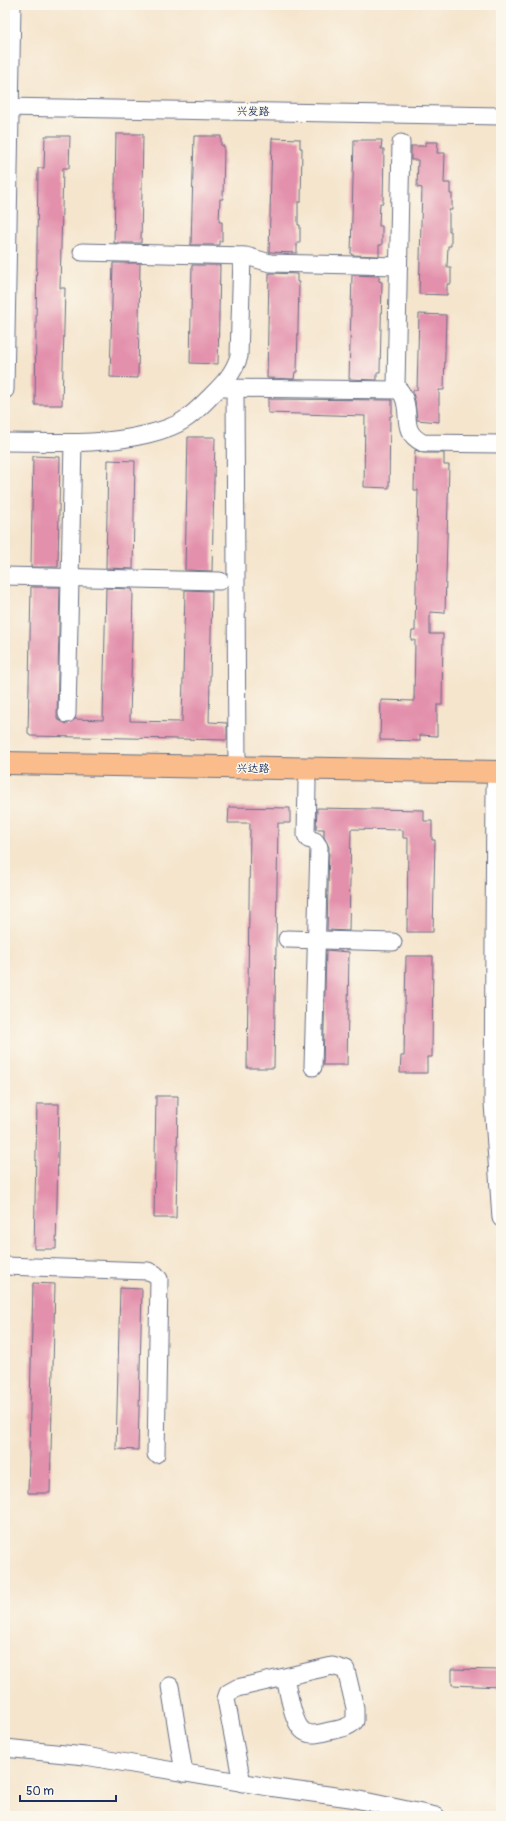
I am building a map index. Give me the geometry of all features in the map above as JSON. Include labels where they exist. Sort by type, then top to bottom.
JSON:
[{"type":"main road","name":"兴达路","points":[[5,764],[237,768],[499,782]]},
{"type":"main road","name":"兴达路","points":[[5,778],[307,783],[499,782]]},
{"type":"street","points":[[5,390],[7,107],[12,5]]},
{"type":"street","name":"兴发路","points":[[7,107],[501,116]]},
{"type":"street","points":[[401,144],[396,385],[398,390],[403,395],[409,431],[415,439],[423,443],[501,444]]},
{"type":"street","points":[[82,252],[242,256],[270,263],[398,266]]},
{"type":"street","points":[[237,768],[227,388],[239,356],[242,256]]},
{"type":"street","points":[[5,442],[106,442],[165,430],[183,421],[227,388],[398,390]]},
{"type":"street","points":[[67,714],[73,443]]},
{"type":"street","points":[[5,576],[220,581]]},
{"type":"street","points":[[499,782],[493,1103],[501,1218]]},
{"type":"street","points":[[307,783],[306,835],[308,839],[315,841],[319,847],[313,1067]]},
{"type":"street","points":[[287,939],[393,942]]},
{"type":"street","points":[[5,1266],[148,1271],[156,1274],[159,1279],[156,1454]]},
{"type":"street","points":[[242,1783],[226,1699],[228,1693],[237,1688],[332,1666],[346,1670],[355,1708],[355,1721],[350,1726],[318,1734],[305,1733],[295,1719],[285,1677]]},
{"type":"street","points":[[170,1686],[184,1773]]},
{"type":"street","points":[[5,1748],[85,1756],[242,1783],[350,1798],[436,1816]]},
{"type":"building","points":[[116,134],[143,134],[141,243],[114,243]]},
{"type":"building","points":[[45,136],[70,136],[69,168],[63,168],[60,288],[65,288],[62,405],[35,405],[38,168],[44,168]]},
{"type":"building","points":[[194,136],[221,136],[221,145],[224,146],[223,199],[220,199],[219,222],[222,222],[222,241],[219,241],[219,245],[191,245]]},
{"type":"building","points":[[272,138],[300,139],[300,148],[302,148],[301,202],[298,202],[300,243],[297,243],[297,253],[269,252]]},
{"type":"building","points":[[354,140],[382,140],[381,149],[384,149],[383,203],[380,203],[379,226],[382,226],[382,245],[379,245],[379,256],[351,254]]},
{"type":"building","points":[[425,142],[438,142],[437,153],[445,153],[444,183],[450,183],[450,194],[452,194],[452,210],[449,210],[451,246],[448,246],[447,267],[451,267],[451,284],[447,284],[447,295],[419,294],[422,188],[417,187],[418,160],[411,160],[411,146],[425,146]]},
{"type":"building","points":[[113,263],[140,263],[138,378],[110,377]]},
{"type":"building","points":[[192,265],[220,265],[218,364],[190,363]]},
{"type":"building","points":[[269,273],[297,274],[297,282],[299,282],[297,372],[295,372],[294,379],[267,378]]},
{"type":"building","points":[[352,275],[379,276],[379,281],[382,282],[380,372],[377,372],[377,380],[349,379]]},
{"type":"building","points":[[419,314],[446,315],[444,390],[439,390],[439,422],[417,420],[413,390],[417,390]]},
{"type":"building","points":[[268,399],[392,400],[392,416],[390,416],[389,488],[364,487],[365,416],[268,413]]},
{"type":"building","points":[[188,437],[215,437],[212,571],[185,570]]},
{"type":"building","points":[[415,450],[423,453],[444,453],[444,465],[449,465],[445,613],[430,612],[430,634],[443,634],[442,705],[437,705],[437,736],[420,735],[420,741],[380,740],[381,700],[414,701],[415,640],[411,640],[412,631],[415,631],[418,490],[414,490]]},
{"type":"building","points":[[33,456],[60,457],[58,567],[31,567]]},
{"type":"building","points":[[108,460],[135,461],[133,569],[106,568]]},
{"type":"building","points":[[31,587],[60,587],[57,719],[67,724],[75,719],[103,720],[106,588],[132,589],[133,593],[130,721],[182,722],[185,590],[212,591],[209,722],[227,723],[227,740],[30,736],[28,733]]},
{"type":"building","points":[[229,807],[290,808],[290,823],[278,823],[274,1068],[247,1068],[250,823],[228,823]]},
{"type":"building","points":[[317,808],[424,810],[424,821],[432,821],[432,840],[435,840],[433,932],[407,932],[408,838],[403,838],[403,830],[351,829],[349,931],[327,930],[329,847],[324,837],[324,829],[316,829]]},
{"type":"building","points":[[326,950],[349,952],[347,1065],[323,1065]]},
{"type":"building","points":[[406,956],[433,956],[432,1057],[427,1057],[427,1073],[400,1073],[401,1056],[404,1056]]},
{"type":"building","points":[[156,1096],[178,1096],[176,1218],[154,1218]]},
{"type":"building","points":[[37,1104],[59,1104],[56,1249],[34,1249]]},
{"type":"building","points":[[33,1283],[55,1284],[50,1493],[28,1493]]},
{"type":"building","points":[[120,1288],[142,1289],[138,1450],[116,1449]]},
{"type":"building","points":[[452,1669],[501,1670],[501,1687],[452,1685]]}]
